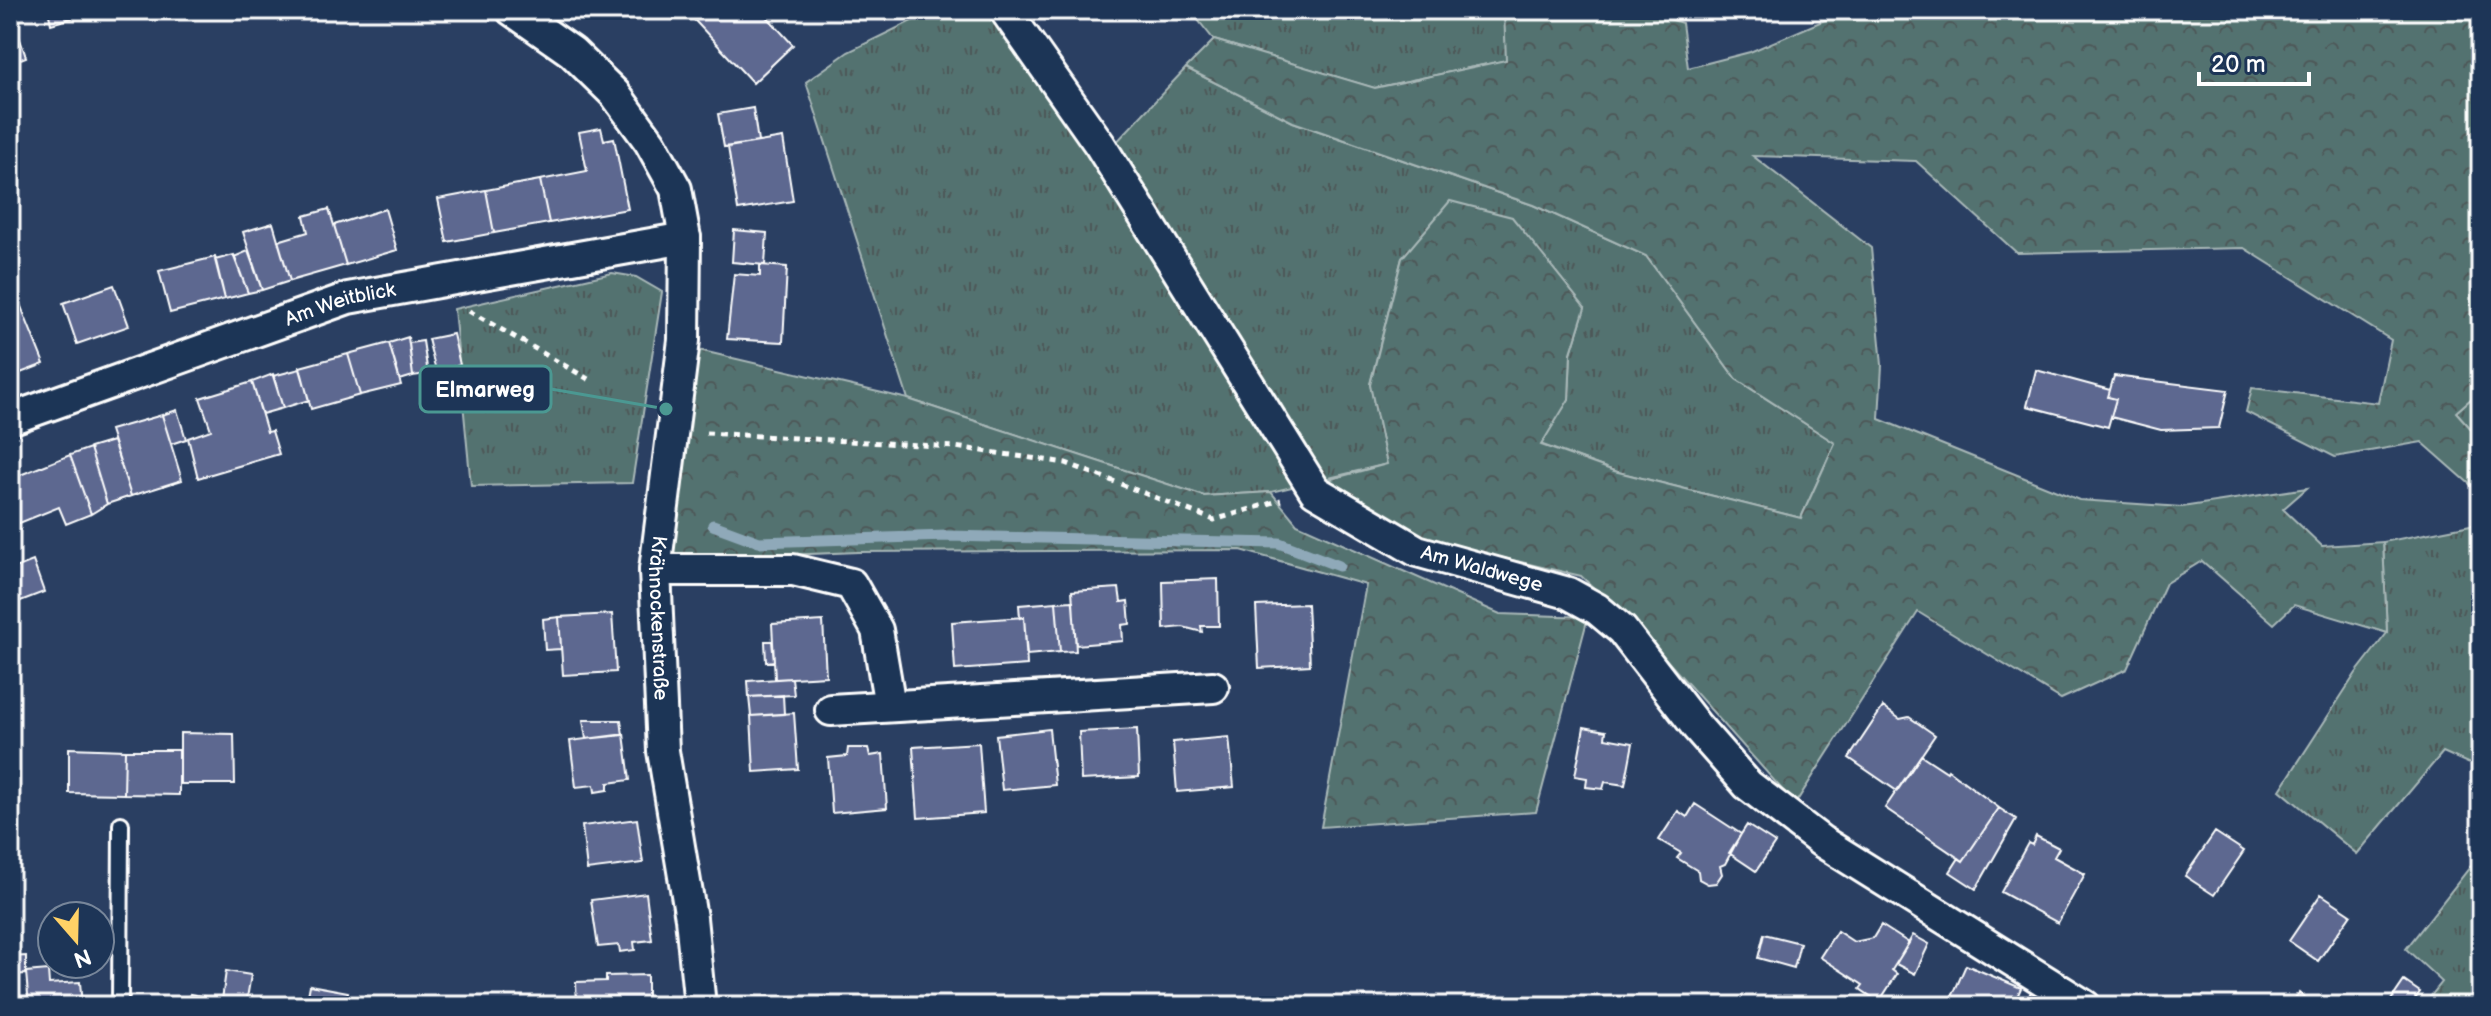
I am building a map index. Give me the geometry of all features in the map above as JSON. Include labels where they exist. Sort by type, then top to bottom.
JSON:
[{"type":"street","name":"Krähnockenstraße","points":[[512,10],[572,52],[615,94],[650,142],[676,189],[685,238],[684,340],[655,570],[663,751],[691,918],[700,1006]]},
{"type":"street","name":"Am Waldwege","points":[[1005,10],[1100,145],[1315,491],[1417,551],[1568,593],[1597,609],[1622,630],[1697,727],[1748,785],[1821,841],[2085,1006]]},
{"type":"street","name":"Am Weitblick","points":[[10,419],[348,298],[685,238]]},
{"type":"street","points":[[655,570],[793,570],[851,584],[877,630],[890,706]]},
{"type":"street","points":[[831,710],[1213,687]]},
{"type":"lane","points":[[120,1006],[121,824]]},
{"type":"path","points":[[448,280],[470,312],[590,380]]},
{"type":"path","points":[[673,431],[955,447],[1066,463],[1214,520],[1315,491]]},
{"type":"green space","points":[[934,10],[1016,10],[1113,146],[1186,68],[1293,122],[1533,205],[1646,256],[1736,379],[1835,443],[1801,518],[1614,471],[1540,444],[1569,399],[1571,353],[1585,308],[1402,258],[1370,384],[1387,464],[1271,492],[1204,496],[908,399],[806,82],[848,52]]},
{"type":"green space","points":[[1190,10],[1504,10],[1507,60],[1374,88],[1214,40]]},
{"type":"green space","points":[[1504,10],[1641,10],[1682,23],[1688,68],[1750,52],[1848,10],[2481,10],[2481,390],[2456,412],[2481,440],[2481,494],[2422,442],[2335,457],[2246,412],[2252,388],[2378,403],[2391,340],[2244,248],[2017,253],[1916,161],[1753,156],[1871,248],[1882,365],[1879,419],[2079,500],[2182,507],[2307,488],[2283,509],[2322,546],[2383,542],[2387,633],[2294,605],[2274,624],[2202,561],[2166,583],[2127,669],[2061,699],[1918,612],[1795,804],[1647,638],[1581,576],[1430,541],[1320,482],[1387,464],[1370,385],[1402,258],[1450,201],[1512,217],[1585,308],[1571,353],[1569,399],[1541,445],[1614,471],[1801,518],[1835,443],[1736,379],[1646,256],[1533,205],[1293,122],[1186,68],[1214,40],[1375,88],[1506,60]]},
{"type":"green space","points":[[612,273],[636,277],[662,292],[632,483],[471,486],[454,309]]},
{"type":"green space","points":[[690,348],[908,399],[1204,496],[1271,492],[1297,524],[1500,614],[1588,617],[1536,812],[1321,827],[1366,585],[1241,550],[858,552],[666,560]]},
{"type":"green space","points":[[2481,390],[2481,440],[2456,412]]},
{"type":"green space","points":[[2481,523],[2481,769],[2443,752],[2357,854],[2280,790],[2356,673],[2387,633],[2383,542]]},
{"type":"green space","points":[[2481,853],[2481,1006],[2423,1006],[2442,982],[2406,949]]},
{"type":"building","points":[[10,10],[26,57],[10,63]]},
{"type":"building","points":[[48,10],[99,10],[51,24]]},
{"type":"building","points":[[685,10],[761,10],[793,45],[753,83]]},
{"type":"building","points":[[753,108],[758,142],[724,147],[718,114]]},
{"type":"building","points":[[601,128],[604,140],[614,138],[628,209],[549,223],[540,180],[587,171],[579,132]]},
{"type":"building","points":[[783,138],[793,201],[738,210],[728,147]]},
{"type":"building","points":[[540,180],[549,223],[494,233],[486,190]]},
{"type":"building","points":[[486,190],[494,233],[447,242],[438,199]]},
{"type":"building","points":[[329,209],[346,265],[290,281],[278,241],[308,232],[304,216]]},
{"type":"building","points":[[385,209],[397,250],[346,265],[334,225]]},
{"type":"building","points":[[273,223],[290,281],[262,290],[243,232]]},
{"type":"building","points":[[734,230],[767,233],[765,265],[732,262]]},
{"type":"building","points":[[248,251],[262,290],[248,293],[234,257]]},
{"type":"building","points":[[234,255],[248,293],[225,299],[215,260]]},
{"type":"building","points":[[215,257],[225,299],[170,313],[159,271]]},
{"type":"building","points":[[760,265],[787,267],[783,342],[727,339],[734,274],[760,276]]},
{"type":"building","points":[[114,285],[129,326],[77,344],[63,303]]},
{"type":"building","points":[[16,294],[44,364],[10,377],[10,296]]},
{"type":"building","points":[[453,334],[460,365],[436,371],[428,339]]},
{"type":"building","points":[[408,337],[413,376],[400,380],[389,343]]},
{"type":"building","points":[[423,341],[428,374],[413,376],[409,343]]},
{"type":"building","points":[[389,343],[401,385],[360,395],[348,354]]},
{"type":"building","points":[[348,354],[360,395],[311,409],[300,367]]},
{"type":"building","points":[[300,369],[309,400],[283,408],[273,376]]},
{"type":"building","points":[[2036,370],[2110,390],[2108,397],[2116,399],[2108,427],[2027,406]]},
{"type":"building","points":[[273,374],[283,408],[262,414],[252,382]]},
{"type":"building","points":[[2114,376],[2228,390],[2219,428],[2161,430],[2111,417],[2116,399],[2108,397]]},
{"type":"building","points":[[252,382],[267,432],[272,431],[279,454],[198,478],[188,438],[211,430],[200,398]]},
{"type":"building","points":[[177,410],[186,439],[171,444],[162,415]]},
{"type":"building","points":[[162,415],[182,480],[131,496],[110,430]]},
{"type":"building","points":[[113,441],[131,496],[107,504],[90,448]]},
{"type":"building","points":[[90,448],[107,504],[91,514],[70,455]]},
{"type":"building","points":[[70,455],[91,514],[66,524],[59,507],[17,524],[10,506],[10,479]]},
{"type":"building","points":[[10,506],[17,524],[10,526]]},
{"type":"building","points":[[33,561],[44,592],[10,605],[10,570]]},
{"type":"building","points":[[1218,579],[1219,626],[1201,626],[1202,632],[1183,627],[1164,629],[1163,581]]},
{"type":"building","points":[[1119,588],[1121,602],[1128,601],[1130,624],[1122,625],[1123,641],[1076,645],[1072,591]]},
{"type":"building","points":[[1073,601],[1076,651],[1060,652],[1056,602]]},
{"type":"building","points":[[1056,602],[1060,652],[1027,655],[1024,617],[1020,618],[1019,605]]},
{"type":"building","points":[[1307,604],[1310,665],[1259,668],[1256,606]]},
{"type":"building","points":[[612,614],[616,672],[563,675],[559,617]]},
{"type":"building","points":[[559,617],[561,649],[545,650],[543,619]]},
{"type":"building","points":[[1024,617],[1027,665],[955,670],[952,622]]},
{"type":"building","points":[[823,621],[826,676],[775,679],[772,624]]},
{"type":"building","points":[[765,641],[772,641],[774,661],[766,662]]},
{"type":"building","points":[[792,678],[794,695],[749,697],[748,681]]},
{"type":"building","points":[[783,695],[784,714],[751,716],[749,697]]},
{"type":"building","points":[[1883,707],[1900,719],[1909,717],[1935,735],[1897,791],[1849,758]]},
{"type":"building","points":[[794,713],[798,769],[754,772],[751,716]]},
{"type":"building","points":[[583,720],[621,720],[623,735],[586,739]]},
{"type":"building","points":[[1584,727],[1606,731],[1605,738],[1633,743],[1625,785],[1605,782],[1603,789],[1586,787],[1587,778],[1575,776]]},
{"type":"building","points":[[1049,729],[1055,785],[1002,790],[996,735]]},
{"type":"building","points":[[1137,729],[1139,777],[1081,780],[1079,732]]},
{"type":"building","points":[[180,733],[234,734],[235,784],[180,784]]},
{"type":"building","points":[[624,734],[630,780],[608,783],[608,790],[595,792],[594,785],[576,787],[570,741]]},
{"type":"building","points":[[1229,737],[1234,787],[1177,792],[1173,742]]},
{"type":"building","points":[[979,743],[984,813],[918,818],[913,747]]},
{"type":"building","points":[[69,748],[125,750],[124,794],[69,793]]},
{"type":"building","points":[[848,748],[868,748],[870,756],[883,754],[887,808],[832,813],[828,758],[847,756]]},
{"type":"building","points":[[125,750],[179,750],[179,795],[124,794]]},
{"type":"building","points":[[1921,755],[1948,770],[1999,808],[1963,861],[1885,808]]},
{"type":"building","points":[[1695,804],[1741,834],[1725,864],[1720,866],[1722,874],[1716,883],[1708,884],[1699,879],[1698,871],[1677,858],[1681,853],[1659,840],[1678,811],[1687,817]]},
{"type":"building","points":[[1999,808],[2016,819],[1976,889],[1950,872],[1959,858],[1963,861]]},
{"type":"building","points":[[637,819],[643,863],[587,870],[582,826]]},
{"type":"building","points":[[1747,825],[1775,843],[1756,871],[1729,853]]},
{"type":"building","points":[[2215,832],[2244,851],[2214,895],[2185,876]]},
{"type":"building","points":[[2036,836],[2059,848],[2054,857],[2085,874],[2058,923],[2001,892],[2028,843],[2032,845]]},
{"type":"building","points":[[646,893],[652,940],[634,942],[635,950],[620,952],[619,945],[598,947],[591,900]]},
{"type":"building","points":[[2321,894],[2351,914],[2318,961],[2289,941]]},
{"type":"building","points":[[1881,925],[1909,943],[1892,970],[1897,974],[1879,1002],[1860,989],[1863,985],[1820,957],[1837,931],[1854,942],[1873,938]]},
{"type":"building","points":[[1764,934],[1800,943],[1794,968],[1758,958]]},
{"type":"building","points":[[1913,935],[1929,944],[1915,974],[1896,964]]},
{"type":"building","points":[[26,956],[26,974],[10,975],[10,957]]},
{"type":"building","points":[[1966,965],[2021,988],[2013,1006],[1948,1006]]},
{"type":"building","points":[[36,971],[36,980],[49,980],[49,984],[80,982],[82,1006],[29,1006],[26,972]]},
{"type":"building","points":[[226,971],[251,975],[246,1004],[260,1006],[187,1006],[190,994],[222,1000]]},
{"type":"building","points":[[647,975],[647,1006],[577,1006],[576,982],[606,981],[606,976]]},
{"type":"building","points":[[2404,981],[2420,992],[2410,1006],[2387,1006]]},
{"type":"building","points":[[310,985],[348,992],[346,1006],[306,1006]]},
{"type":"building","points":[[2032,989],[2066,1006],[2025,1006]]},
{"type":"building","points":[[2299,993],[2314,1004],[2313,1006],[2289,1006]]},
{"type":"building","points":[[796,997],[796,1006],[754,1006],[754,998]]},
{"type":"waterway","points":[[713,525],[759,542],[947,536],[1279,543],[1339,566]]},
{"type":"place","name":"Elmarweg","points":[[666,409]]}]
